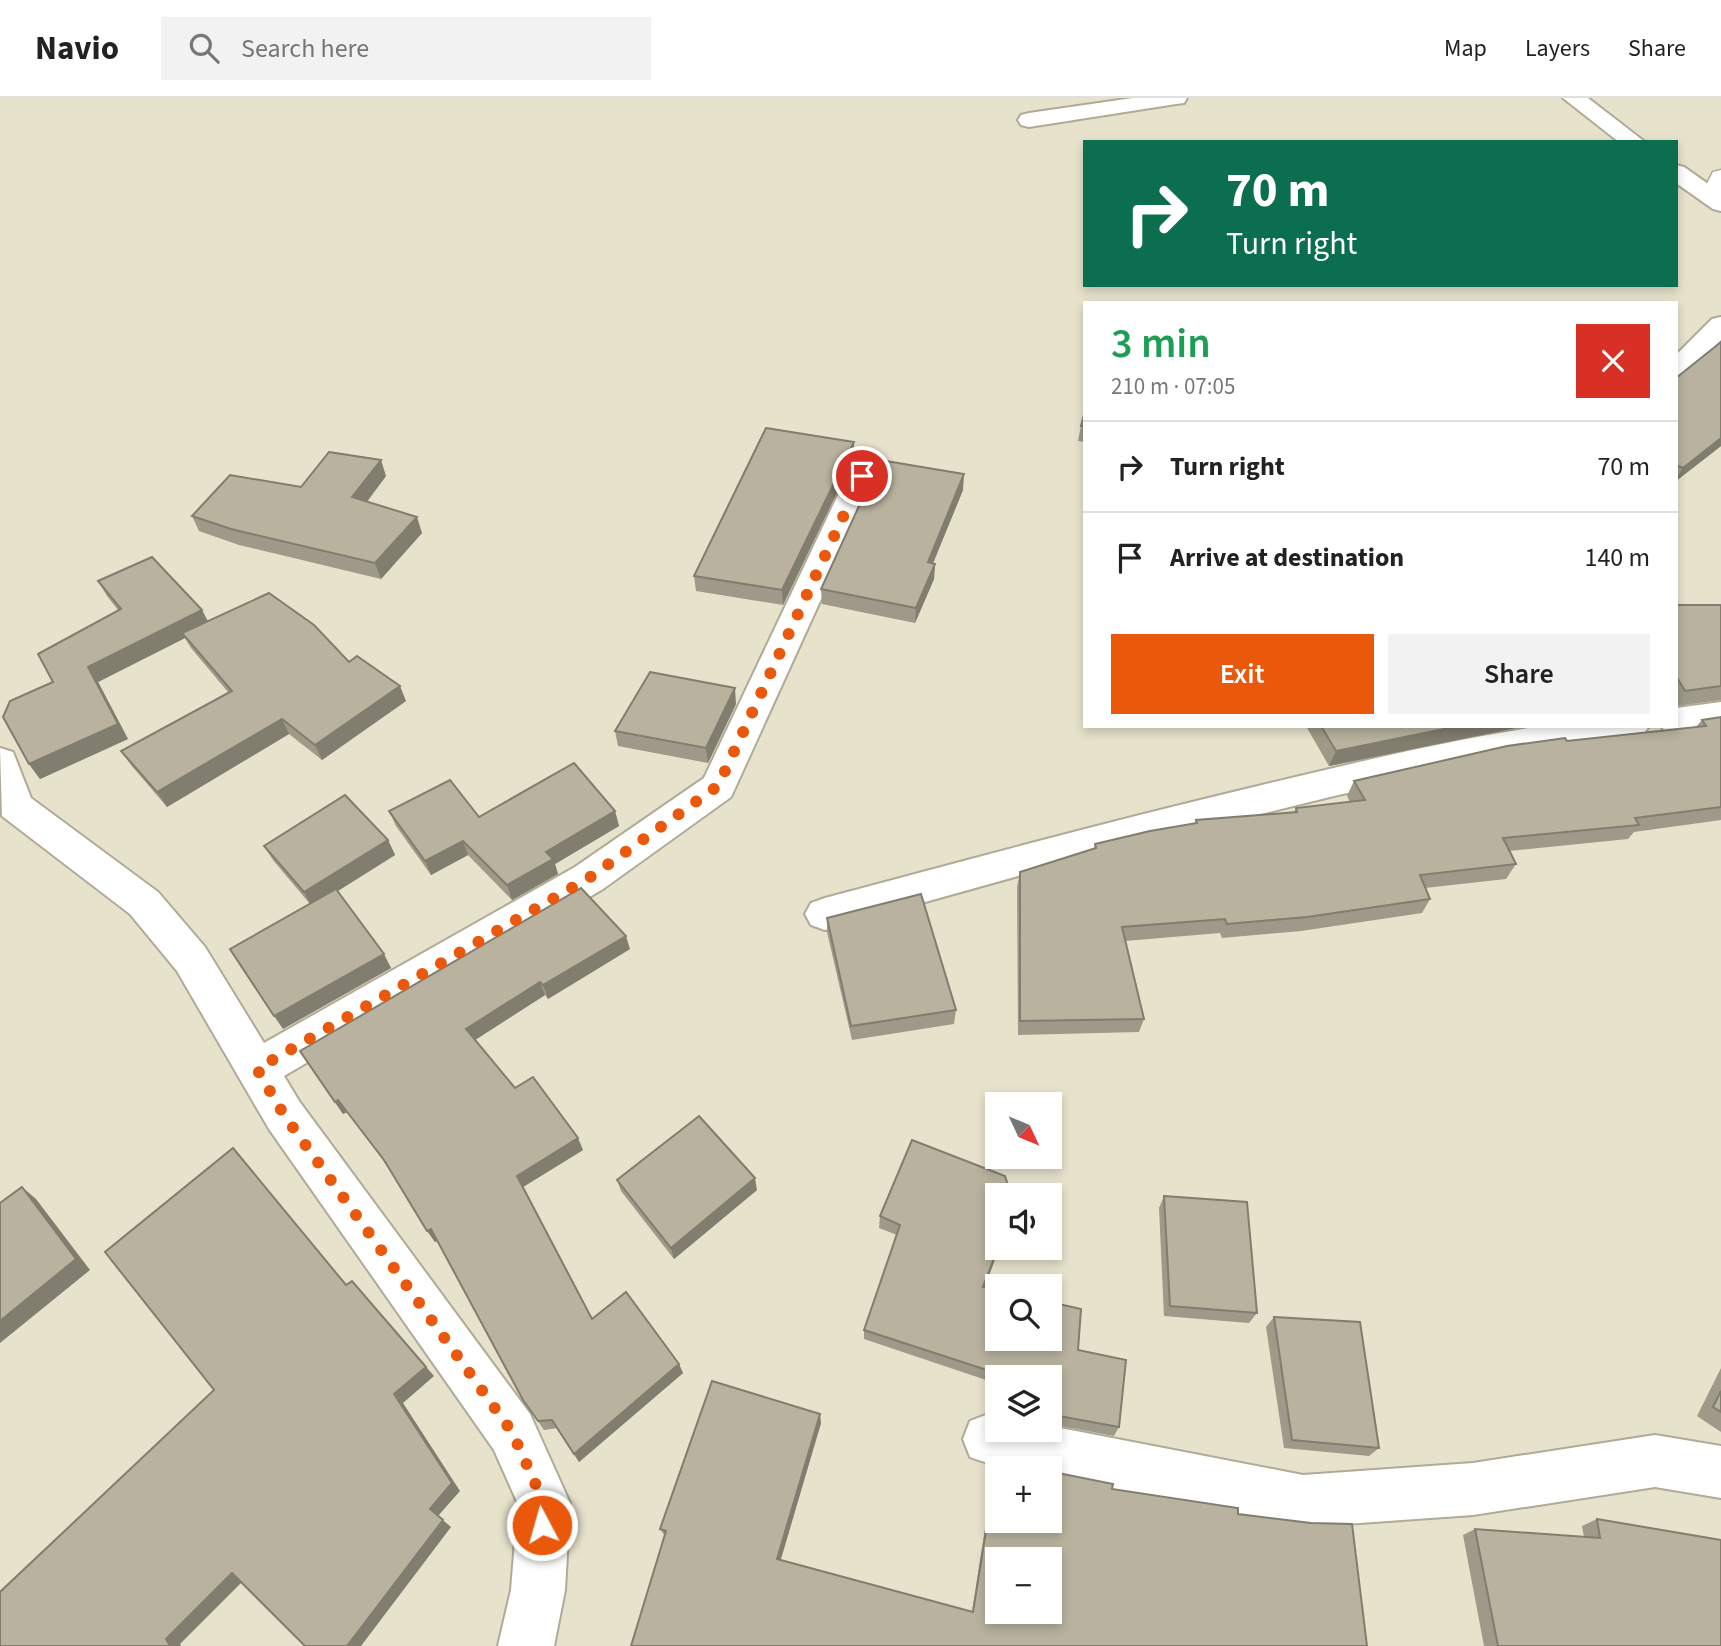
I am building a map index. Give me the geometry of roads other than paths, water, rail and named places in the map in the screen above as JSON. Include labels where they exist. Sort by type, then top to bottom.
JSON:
[{"type":"street","points":[[1029,120],[1176,98]]},
{"type":"street","points":[[1574,98],[1631,140]]},
{"type":"street","points":[[1678,173],[1718,192]]},
{"type":"street","points":[[1678,369],[1721,325]]},
{"type":"street","points":[[257,1069],[589,878],[718,786],[862,476]]},
{"type":"street","points":[[1678,721],[1721,715]]},
{"type":"street","points":[[825,914],[1079,844],[1334,782],[1498,746],[1618,728]]},
{"type":"street","points":[[0,762],[15,806],[144,903],[191,959],[284,1115],[512,1432],[544,1503],[538,1590],[526,1646]]},
{"type":"street","points":[[1003,1442],[1303,1502],[1473,1489],[1655,1461],[1721,1472]]}]
